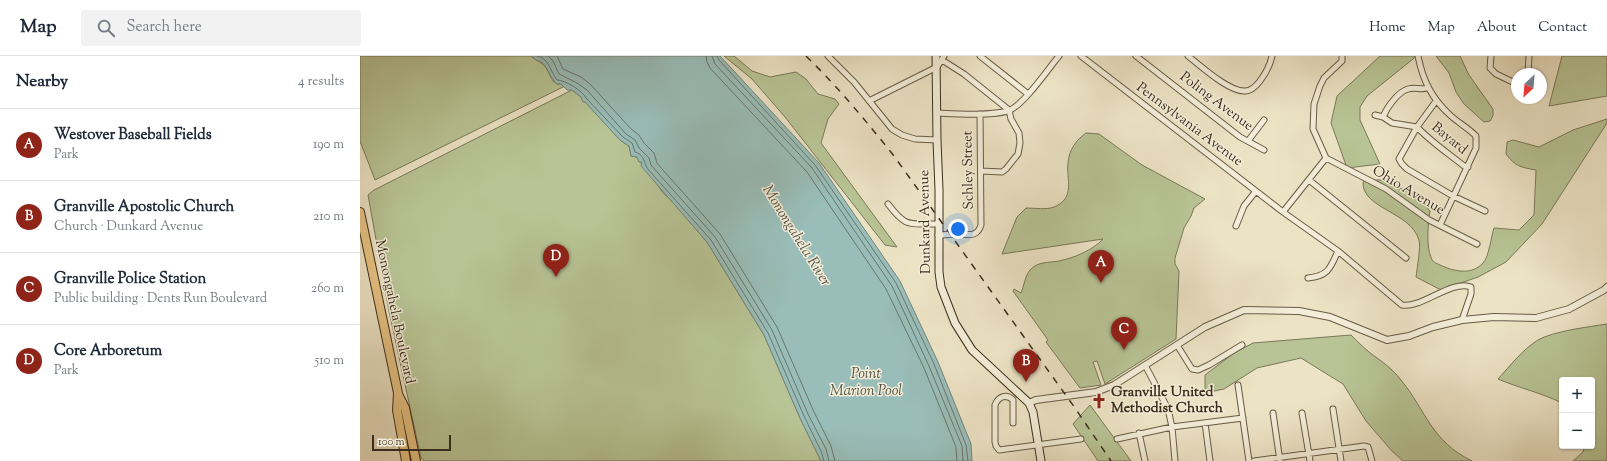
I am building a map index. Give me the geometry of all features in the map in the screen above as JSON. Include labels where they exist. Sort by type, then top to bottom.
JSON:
[{"type":"main road","name":"Dunkard Avenue","points":[[941,57],[937,67],[939,190],[938,235],[941,287],[955,323],[972,350],[1003,377],[1029,403]]},
{"type":"main road","name":"Monongahela Boulevard","points":[[360,212],[398,394],[405,408],[416,461]]},
{"type":"main road","name":"Monongahela Boulevard","points":[[398,394],[397,410],[406,461]]},
{"type":"main road","points":[[1029,403],[1033,412],[1041,461]]},
{"type":"street","points":[[828,56],[854,82],[892,129],[902,135],[915,139],[937,140]]},
{"type":"street","points":[[980,56],[1028,94]]},
{"type":"street","points":[[937,113],[980,114],[1009,110],[1018,105],[1059,56]]},
{"type":"street","name":"Pennsylvania Avenue","points":[[1081,56],[1283,212],[1338,251],[1402,305],[1410,306],[1450,289],[1466,285],[1471,287],[1471,294],[1462,320]]},
{"type":"street","name":"Poling Avenue","points":[[1136,56],[1248,141],[1264,150]]},
{"type":"street","points":[[1188,56],[1230,87],[1242,91],[1250,90],[1259,82],[1267,72],[1272,56]]},
{"type":"street","points":[[1418,56],[1424,81],[1436,101],[1476,136],[1476,148],[1440,225]]},
{"type":"street","points":[[1491,56],[1490,68],[1496,74],[1511,81]]},
{"type":"street","points":[[1528,68],[1529,56]]},
{"type":"street","points":[[941,57],[1009,110],[1011,119],[1019,133],[1020,143],[1018,154],[1006,169],[1002,172],[981,171]]},
{"type":"street","points":[[1283,212],[1326,158],[1313,129],[1314,104],[1324,78],[1342,58]]},
{"type":"street","points":[[869,101],[937,67]]},
{"type":"street","points":[[1382,117],[1397,97],[1406,89],[1411,88],[1420,90],[1427,88]]},
{"type":"street","name":"Bayard","points":[[1436,101],[1417,127],[1399,159],[1402,164],[1453,196]]},
{"type":"street","name":"Schley Street","points":[[938,235],[970,235],[976,234],[980,230],[980,114]]},
{"type":"street","points":[[1375,115],[1392,123],[1417,127]]},
{"type":"street","points":[[1248,141],[1264,120]]},
{"type":"street","name":"Bayard","points":[[1417,127],[1423,134],[1464,166],[1468,167]]},
{"type":"street","name":"Ohio Avenue","points":[[1326,158],[1386,189],[1429,220],[1477,244]]},
{"type":"street","points":[[1309,180],[1406,258]]},
{"type":"street","points":[[1236,226],[1244,206],[1256,191]]},
{"type":"street","points":[[1453,196],[1485,211]]},
{"type":"street","points":[[888,204],[898,218],[908,223],[938,224]]},
{"type":"street","points":[[1308,278],[1320,277],[1326,274],[1338,251]]},
{"type":"street","points":[[1029,403],[1036,400],[1096,392],[1114,385],[1205,327],[1244,310],[1299,311],[1330,317],[1387,340],[1409,336],[1433,327],[1462,320],[1494,317],[1536,318],[1570,309],[1607,287]]},
{"type":"street","points":[[1177,345],[1192,369],[1198,370],[1210,365],[1242,345]]},
{"type":"street","points":[[1145,365],[1168,409],[1172,427],[1176,461]]},
{"type":"street","points":[[1238,385],[1249,461]]},
{"type":"street","points":[[1010,396],[1015,389]]},
{"type":"street","points":[[1010,396],[1005,396],[997,400],[995,405],[995,442],[999,450],[1081,439]]},
{"type":"street","points":[[1010,396],[1014,404],[1013,423]]},
{"type":"street","points":[[1333,409],[1341,461]]},
{"type":"street","points":[[1273,412],[1280,459]]},
{"type":"street","points":[[1302,413],[1310,461]]},
{"type":"street","points":[[1117,439],[1172,427],[1243,418]]},
{"type":"street","points":[[1205,423],[1210,461]]},
{"type":"street","points":[[1139,433],[1145,461]]},
{"type":"street","points":[[1254,461],[1280,459],[1340,448],[1364,446],[1368,447],[1372,461]]},
{"type":"green space","points":[[360,56],[531,56],[545,66],[553,81],[557,84],[565,86],[375,180],[360,141]]},
{"type":"green space","points":[[724,56],[734,56],[752,71],[770,77],[796,72],[806,79],[818,94],[835,99],[839,104],[828,119],[821,143],[897,247],[885,245],[785,117],[752,79]]},
{"type":"green space","points":[[1380,56],[1415,56],[1367,96],[1360,107],[1360,120],[1380,164],[1347,168],[1331,123],[1337,96]]},
{"type":"green space","points":[[1436,56],[1460,56],[1469,75],[1493,109],[1493,116],[1490,121],[1484,122],[1464,104],[1456,92],[1449,73]]},
{"type":"green space","points":[[1562,56],[1607,56],[1607,96],[1549,106]]},
{"type":"green space","points":[[572,90],[581,97],[620,140],[629,146],[631,156],[637,157],[664,194],[707,242],[764,335],[800,418],[821,461],[424,461],[421,458],[389,311],[368,195],[374,190]]},
{"type":"green space","points":[[1607,119],[1607,123],[1542,224],[1506,262],[1478,277],[1441,290],[1416,277],[1419,240],[1414,230],[1406,222],[1378,205],[1365,191],[1363,182],[1369,180],[1382,180],[1418,196],[1430,211],[1428,241],[1429,252],[1432,260],[1451,269],[1462,271],[1473,270],[1485,260],[1494,228],[1519,230],[1534,215],[1536,170],[1522,167],[1513,162],[1506,154],[1507,142],[1513,140],[1539,147],[1573,130]]},
{"type":"green space","points":[[1086,133],[1099,134],[1142,165],[1205,199],[1194,208],[1184,228],[1175,258],[1175,264],[1179,271],[1176,339],[1105,384],[1097,361],[1093,362],[1101,385],[1080,388],[1046,342],[1048,340],[1013,291],[1014,289],[1021,293],[1028,272],[1036,265],[1077,256],[1094,247],[1103,239],[1002,254],[1017,217],[1026,208],[1051,208],[1061,203],[1065,199],[1068,193],[1068,163],[1071,150],[1076,142]]},
{"type":"green space","points":[[1607,324],[1607,461],[1573,461],[1583,452],[1584,449],[1595,449],[1595,377],[1559,377],[1559,402],[1498,379],[1521,353],[1538,340],[1553,334]]},
{"type":"green space","points":[[1351,335],[1398,376],[1438,435],[1458,453],[1472,461],[1403,461],[1391,450],[1366,421],[1343,384],[1301,358],[1257,368],[1224,389],[1205,393],[1205,375],[1234,353],[1253,343]]},
{"type":"green space","points":[[1090,405],[1131,461],[1098,461],[1073,424]]},
{"type":"water","name":"Point Marion Pool","points":[[531,56],[720,56],[819,163],[900,281],[938,362],[971,444],[972,461],[821,461],[800,418],[764,335],[707,242],[641,166],[642,162],[639,162],[637,157],[631,156],[629,146],[620,140],[585,102],[583,102],[581,97],[572,90],[567,90],[561,84],[557,84],[543,63]]},
{"type":"railway","points":[[806,56],[852,104],[894,156],[1075,408],[1111,461]]},
{"type":"place","name":"Core Arboretum","points":[[556,277]]},
{"type":"place","name":"Westover Baseball Fields","points":[[1101,283]]},
{"type":"place","name":"Granville Police Station","points":[[1124,350]]},
{"type":"place","name":"Granville Apostolic Church","points":[[1026,382]]},
{"type":"place","name":"Granville United Methodist Church","points":[[1099,401]]},
{"type":"water label","name":"Monongahela River","points":[[796,236]]}]
